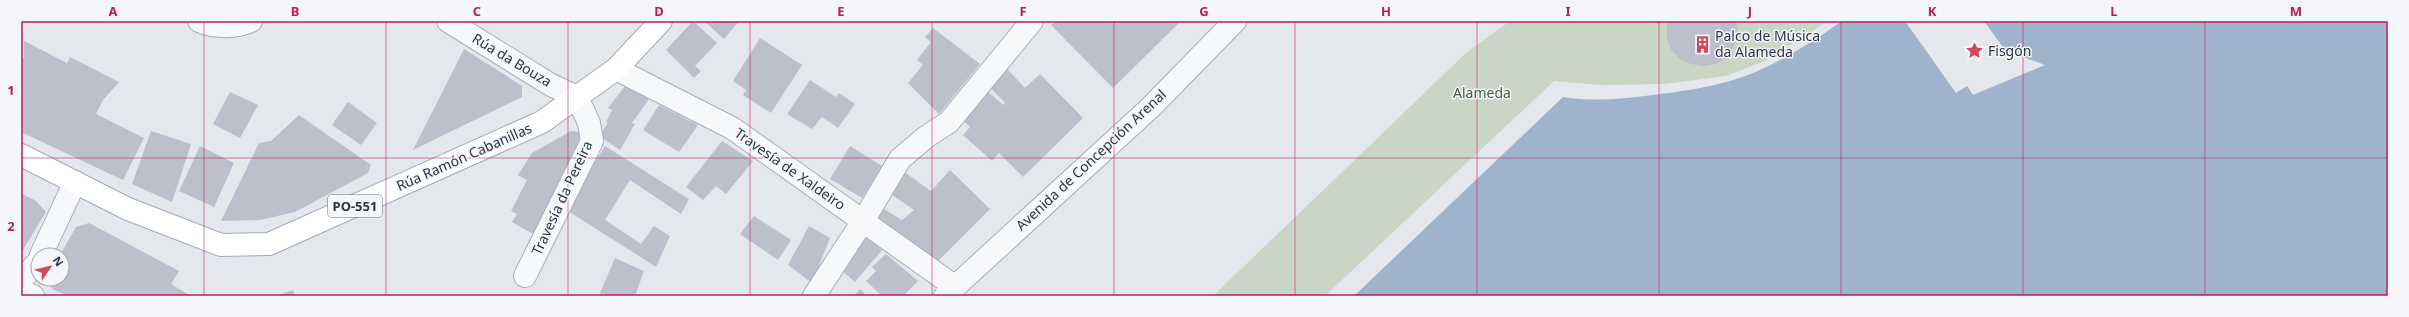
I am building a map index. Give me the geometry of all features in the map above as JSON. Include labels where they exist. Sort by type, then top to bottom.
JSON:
[{"type":"main road","name":"Rúa Ramón Cabanillas","points":[[21,155],[128,209],[221,245],[269,244],[542,122],[616,69],[660,21]]},
{"type":"street","points":[[198,21],[219,26],[245,24],[251,21]]},
{"type":"street","name":"Rúa da Bouza","points":[[448,21],[551,85],[577,97]]},
{"type":"street","points":[[814,296],[863,221],[900,159],[926,137],[949,122],[1032,21]]},
{"type":"street","name":"Avenida de Concepción Arenal","points":[[949,291],[1151,107],[1235,21]]},
{"type":"street","name":"Travesía de Xaldeiro","points":[[616,69],[732,128],[863,221],[949,291]]},
{"type":"street","name":"Travesía da Pereira","points":[[525,276],[592,142],[589,123],[577,97]]},
{"type":"street","points":[[45,247],[75,182]]},
{"type":"street","points":[[21,280],[30,270]]},
{"type":"street","points":[[21,290],[33,296]]},
{"type":"green space","name":"Alameda","points":[[1510,21],[1828,21],[1765,61],[1726,76],[1664,84],[1602,85],[1554,81],[1325,296],[1213,296],[1466,53]]},
{"type":"water","points":[[1842,21],[1905,21],[1956,93],[1967,86],[1973,95],[2045,65],[2005,50],[1984,21],[2388,21],[2388,296],[1354,296],[1563,97],[1597,100],[1630,98],[1692,90],[1730,81],[1760,70],[1789,56]]},
{"type":"building","points":[[693,21],[717,43],[695,66],[701,71],[694,78],[666,50]]},
{"type":"building","points":[[704,21],[739,21],[724,39]]},
{"type":"building","points":[[1057,21],[1181,21],[1113,88],[1051,25]]},
{"type":"building","name":"Palco de Música da Alameda","points":[[1667,21],[1737,21],[1738,37],[1726,58],[1715,64],[1703,66],[1691,64],[1680,59],[1671,50],[1667,39]]},
{"type":"building","points":[[933,28],[980,64],[939,114],[908,83],[923,65],[917,60],[931,42],[925,37]]},
{"type":"building","points":[[760,38],[802,65],[771,113],[743,95],[746,90],[733,81]]},
{"type":"building","points":[[24,41],[67,63],[70,57],[119,82],[103,100],[96,114],[144,138],[123,180],[21,132],[21,61],[24,57]]},
{"type":"building","points":[[464,49],[522,86],[522,97],[413,150]]},
{"type":"building","points":[[1002,63],[1025,88],[1040,74],[1083,118],[1023,177],[999,153],[992,161],[963,135],[970,127],[960,118],[986,90],[1003,105],[1005,103],[985,82]]},
{"type":"building","points":[[810,80],[836,97],[839,93],[855,104],[838,128],[822,117],[812,129],[787,114]]},
{"type":"building","points":[[625,86],[649,99],[632,123],[635,124],[620,150],[599,136],[608,123],[606,122],[612,110],[608,108]]},
{"type":"building","points":[[230,92],[258,105],[240,138],[213,124]]},
{"type":"building","points":[[348,102],[377,123],[361,145],[332,125]]},
{"type":"building","points":[[659,105],[698,125],[679,152],[643,130]]},
{"type":"building","points":[[299,115],[371,165],[368,173],[295,212],[260,220],[221,221],[259,143],[271,141]]},
{"type":"building","points":[[151,131],[191,144],[172,202],[132,184]]},
{"type":"building","points":[[571,131],[586,133],[533,234],[512,222],[517,214],[511,211],[527,180],[518,175],[532,153]]},
{"type":"building","points":[[722,141],[753,161],[726,194],[716,186],[703,200],[686,187]]},
{"type":"building","points":[[200,146],[234,163],[214,207],[179,191]]},
{"type":"building","points":[[605,146],[689,199],[681,214],[630,180],[605,220],[641,244],[654,226],[670,236],[656,267],[565,209]]},
{"type":"building","points":[[850,146],[882,166],[862,198],[830,179]]},
{"type":"building","points":[[899,168],[931,191],[950,170],[990,209],[933,266],[872,225],[882,208],[902,220],[914,210],[888,192]]},
{"type":"building","points":[[21,193],[36,201],[46,212],[21,253]]},
{"type":"building","points":[[754,216],[791,240],[778,260],[740,234]]},
{"type":"building","points":[[89,223],[179,271],[171,284],[191,296],[68,296],[52,289],[51,287],[70,287],[70,247],[65,247],[76,227]]},
{"type":"building","points":[[809,226],[830,238],[812,283],[788,265]]},
{"type":"building","points":[[862,232],[882,250],[855,282],[839,268]]},
{"type":"building","points":[[886,254],[918,281],[903,296],[882,296],[866,281],[876,271],[872,267]]},
{"type":"building","points":[[615,258],[644,271],[635,296],[607,296],[600,293]]},
{"type":"building","points":[[860,289],[867,296],[854,296]]},
{"type":"building","points":[[293,290],[295,296],[276,296]]},
{"type":"place","name":"Palco de Música da Alameda","points":[[1702,44]]},
{"type":"place","name":"Fisgón","points":[[1975,51]]}]
